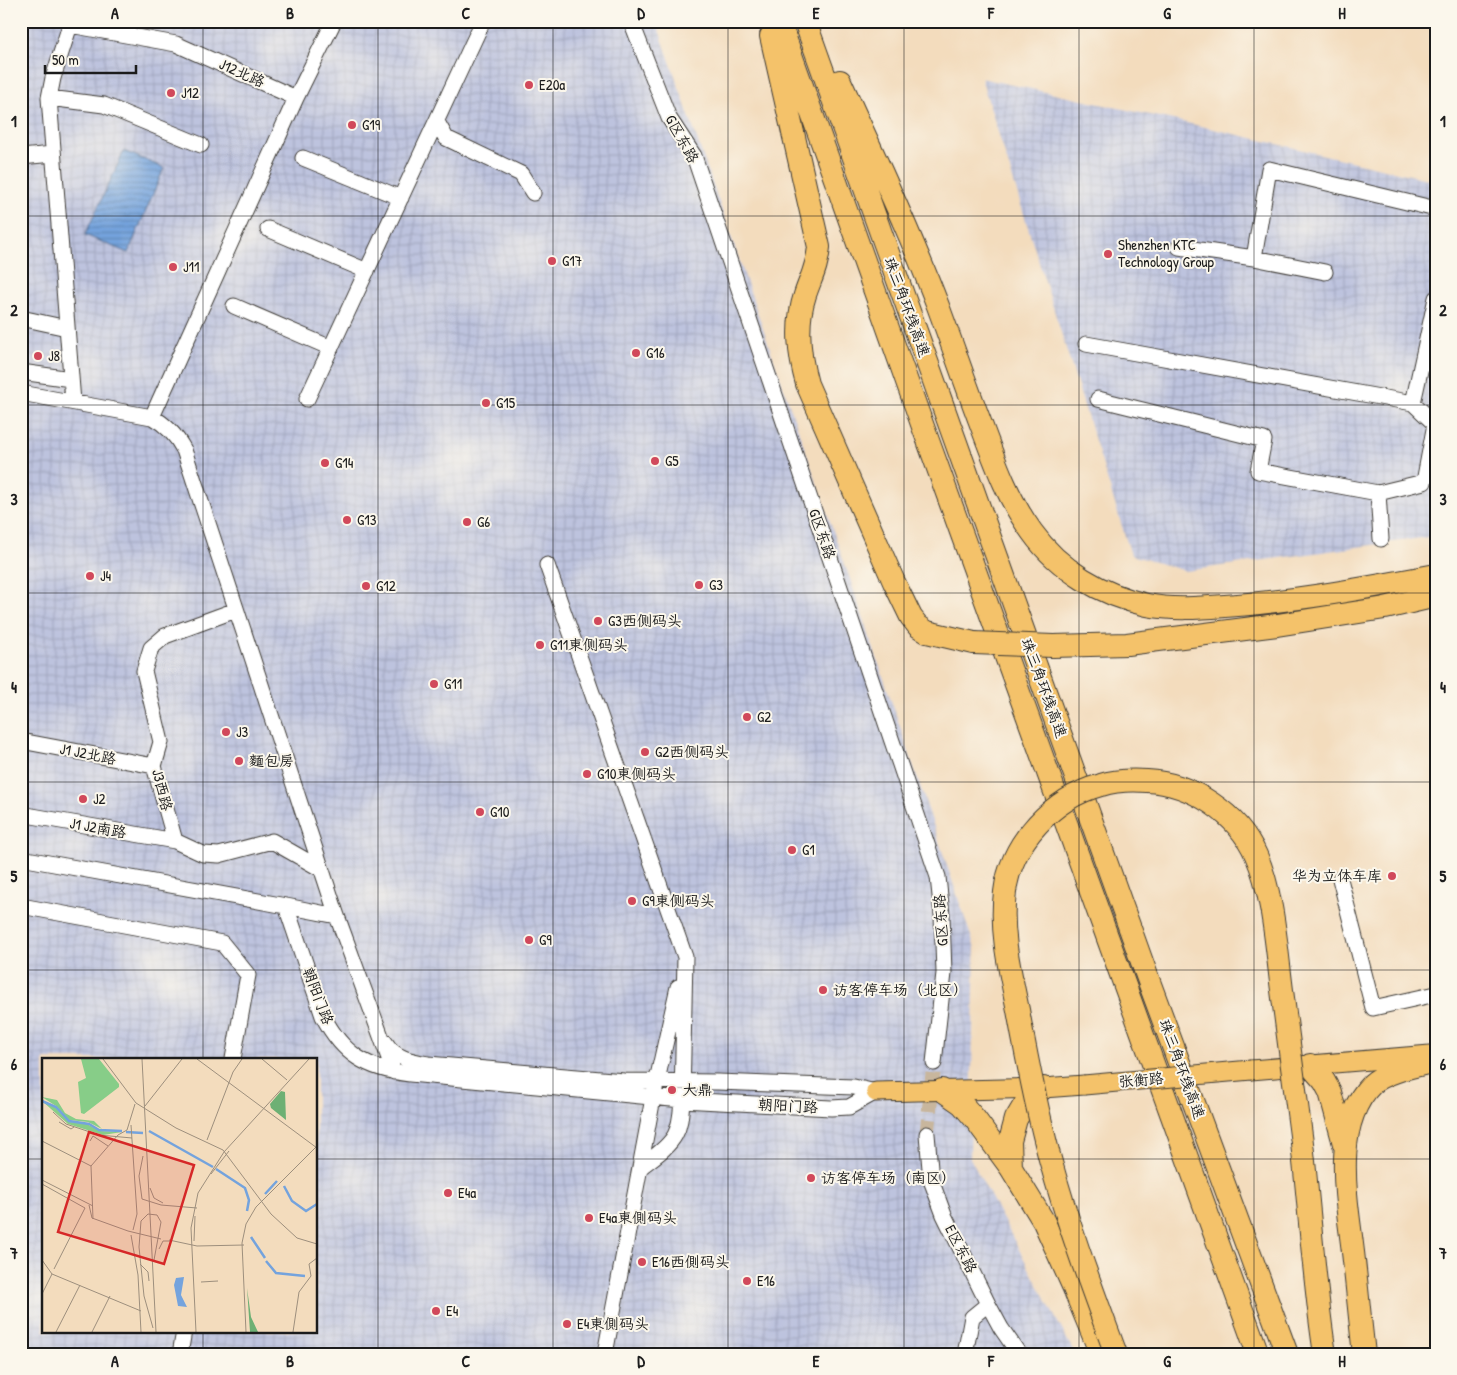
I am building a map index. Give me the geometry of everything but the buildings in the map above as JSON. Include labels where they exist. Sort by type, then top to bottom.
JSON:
[{"type":"highway","points":[[768,21],[819,247],[816,269],[801,310],[799,329],[802,364],[808,384],[900,597],[910,617],[918,626],[927,632],[974,643],[1053,646],[1127,644],[1277,626],[1385,608],[1436,596]]},
{"type":"highway","name":"珠三角环线高速","points":[[779,21],[1258,1354]]},
{"type":"highway","name":"珠三角环线高速","points":[[804,21],[1151,987],[1287,1354]]},
{"type":"highway","points":[[813,21],[898,210],[936,303],[996,467],[1014,505],[1033,534],[1059,562],[1084,580],[1110,593],[1130,601],[1173,608],[1241,605],[1319,596],[1436,575]]},
{"type":"highway","points":[[1347,591],[1350,614]]},
{"type":"highway","points":[[1116,1354],[1080,1254],[1050,1159],[1026,1054],[1006,951],[1003,920],[1005,889],[1011,866],[1025,839],[1048,813],[1070,797],[1101,785],[1130,780],[1156,781],[1180,787],[1202,797],[1222,811],[1243,833],[1256,854],[1264,877],[1274,930],[1302,1144],[1315,1287],[1324,1354]]},
{"type":"highway","points":[[1364,1354],[1346,1184],[1346,1150],[1349,1127],[1356,1108],[1374,1083],[1392,1073],[1436,1061]]},
{"type":"highway","points":[[1310,1065],[1324,1081],[1330,1092],[1346,1150]]},
{"type":"highway","points":[[1011,1168],[1010,1141],[1016,1119],[1025,1104],[1043,1088]]},
{"type":"highway","points":[[942,1090],[962,1104],[975,1119],[1011,1168],[1044,1222],[1101,1354]]},
{"type":"main road","name":"张衡路","points":[[876,1092],[1043,1088],[1436,1055]]},
{"type":"street","points":[[152,417],[296,98],[334,21]]},
{"type":"street","points":[[307,399],[483,21]]},
{"type":"street","name":"G区东路","points":[[631,21],[669,118],[694,156],[938,877],[942,915],[944,973],[934,1063]]},
{"type":"street","name":"J12北路","points":[[49,98],[53,78],[70,25],[176,44],[296,98]]},
{"type":"street","points":[[73,402],[49,98],[104,105],[201,145]]},
{"type":"street","points":[[436,122],[446,138],[521,174],[532,193]]},
{"type":"street","points":[[21,157],[53,154]]},
{"type":"street","points":[[303,158],[401,198]]},
{"type":"street","points":[[1254,258],[1270,169],[1436,209]]},
{"type":"street","points":[[268,229],[367,271]]},
{"type":"street","points":[[1179,248],[1254,258],[1325,272]]},
{"type":"street","points":[[1413,403],[1436,298]]},
{"type":"street","points":[[234,306],[331,348]]},
{"type":"street","points":[[21,318],[67,328]]},
{"type":"street","points":[[1086,344],[1413,403],[1435,424],[1424,482],[1378,493],[1258,471],[1264,440],[1098,399]]},
{"type":"street","points":[[21,372],[71,379]]},
{"type":"street","points":[[21,393],[152,417],[164,424],[178,438],[184,450],[337,916],[394,1072]]},
{"type":"street","points":[[1378,493],[1381,539]]},
{"type":"street","points":[[547,565],[685,957],[680,1119],[675,1136],[641,1167]]},
{"type":"street","name":"J3西路","points":[[175,841],[154,766],[161,742],[144,671],[151,648],[165,636],[236,610]]},
{"type":"street","name":"J1 J2北路","points":[[21,741],[154,766]]},
{"type":"street","name":"J1 J2南路","points":[[21,814],[175,841]]},
{"type":"street","points":[[175,841],[203,854],[219,855],[272,841],[321,868]]},
{"type":"street","points":[[21,858],[337,916]]},
{"type":"street","points":[[1340,879],[1373,1008],[1436,994]]},
{"type":"street","points":[[21,906],[222,942],[248,975],[232,1058]]},
{"type":"street","name":"朝阳门路","points":[[286,906],[323,1016],[330,1030],[348,1051],[371,1065],[394,1072],[653,1098],[831,1108],[849,1107],[876,1092]]},
{"type":"street","points":[[605,1354],[656,1081],[685,957]]},
{"type":"street","name":"朝阳门路","points":[[378,1029],[387,1045],[394,1052],[407,1060],[428,1064],[624,1081],[854,1087],[876,1092]]},
{"type":"street","name":"E区东路","points":[[927,1134],[931,1180],[944,1215],[988,1304],[1019,1354]]},
{"type":"street","points":[[964,1354],[972,1317],[988,1304]]},
{"type":"street","points":[[180,1354],[184,1332]]},
{"type":"shaded area","points":[[21,21],[656,21],[850,579],[975,948],[970,1158],[1075,1354],[21,1354]]},
{"type":"shaded area","points":[[981,78],[1196,125],[1436,181],[1436,536],[1186,571],[1131,555]]},
{"type":"water","points":[[124,151],[164,168],[128,253],[85,235]]},
{"type":"tunnel","points":[[927,1134],[934,1063]]},
{"type":"place","name":"E20a","points":[[529,85]]},
{"type":"place","name":"J12","points":[[171,93]]},
{"type":"place","name":"G19","points":[[352,125]]},
{"type":"place","name":"Shenzhen KTC Technology Group","points":[[1108,254]]},
{"type":"place","name":"G17","points":[[552,261]]},
{"type":"place","name":"J11","points":[[173,267]]},
{"type":"place","name":"G16","points":[[636,353]]},
{"type":"place","name":"J8","points":[[38,356]]},
{"type":"place","name":"G15","points":[[486,403]]},
{"type":"place","name":"G5","points":[[655,461]]},
{"type":"place","name":"G14","points":[[325,463]]},
{"type":"place","name":"G13","points":[[347,520]]},
{"type":"place","name":"G6","points":[[467,522]]},
{"type":"place","name":"J4","points":[[90,576]]},
{"type":"place","name":"G3","points":[[699,585]]},
{"type":"place","name":"G12","points":[[366,586]]},
{"type":"place","name":"G3西侧码头","points":[[598,621]]},
{"type":"place","name":"G11東侧码头","points":[[540,645]]},
{"type":"place","name":"G11","points":[[434,684]]},
{"type":"place","name":"G2","points":[[747,717]]},
{"type":"place","name":"J3","points":[[226,732]]},
{"type":"place","name":"G2西侧码头","points":[[645,752]]},
{"type":"place","name":"麵包房","points":[[239,761]]},
{"type":"place","name":"G10東侧码头","points":[[587,774]]},
{"type":"place","name":"J2","points":[[83,799]]},
{"type":"place","name":"G10","points":[[480,812]]},
{"type":"place","name":"G1","points":[[792,850]]},
{"type":"place","name":"华为立体车库","points":[[1392,876]]},
{"type":"place","name":"G9東侧码头","points":[[632,901]]},
{"type":"place","name":"G9","points":[[529,940]]},
{"type":"place","name":"访客停车场（北区）","points":[[823,990]]},
{"type":"place","name":"大鼎","points":[[672,1090]]},
{"type":"place","name":"访客停车场（南区）","points":[[811,1178]]},
{"type":"place","name":"E4a","points":[[448,1193]]},
{"type":"place","name":"E4a東側码头","points":[[589,1218]]},
{"type":"place","name":"E16西側码头","points":[[642,1262]]},
{"type":"place","name":"E16","points":[[747,1281]]},
{"type":"place","name":"E4","points":[[436,1311]]},
{"type":"place","name":"E4東側码头","points":[[567,1324]]}]
